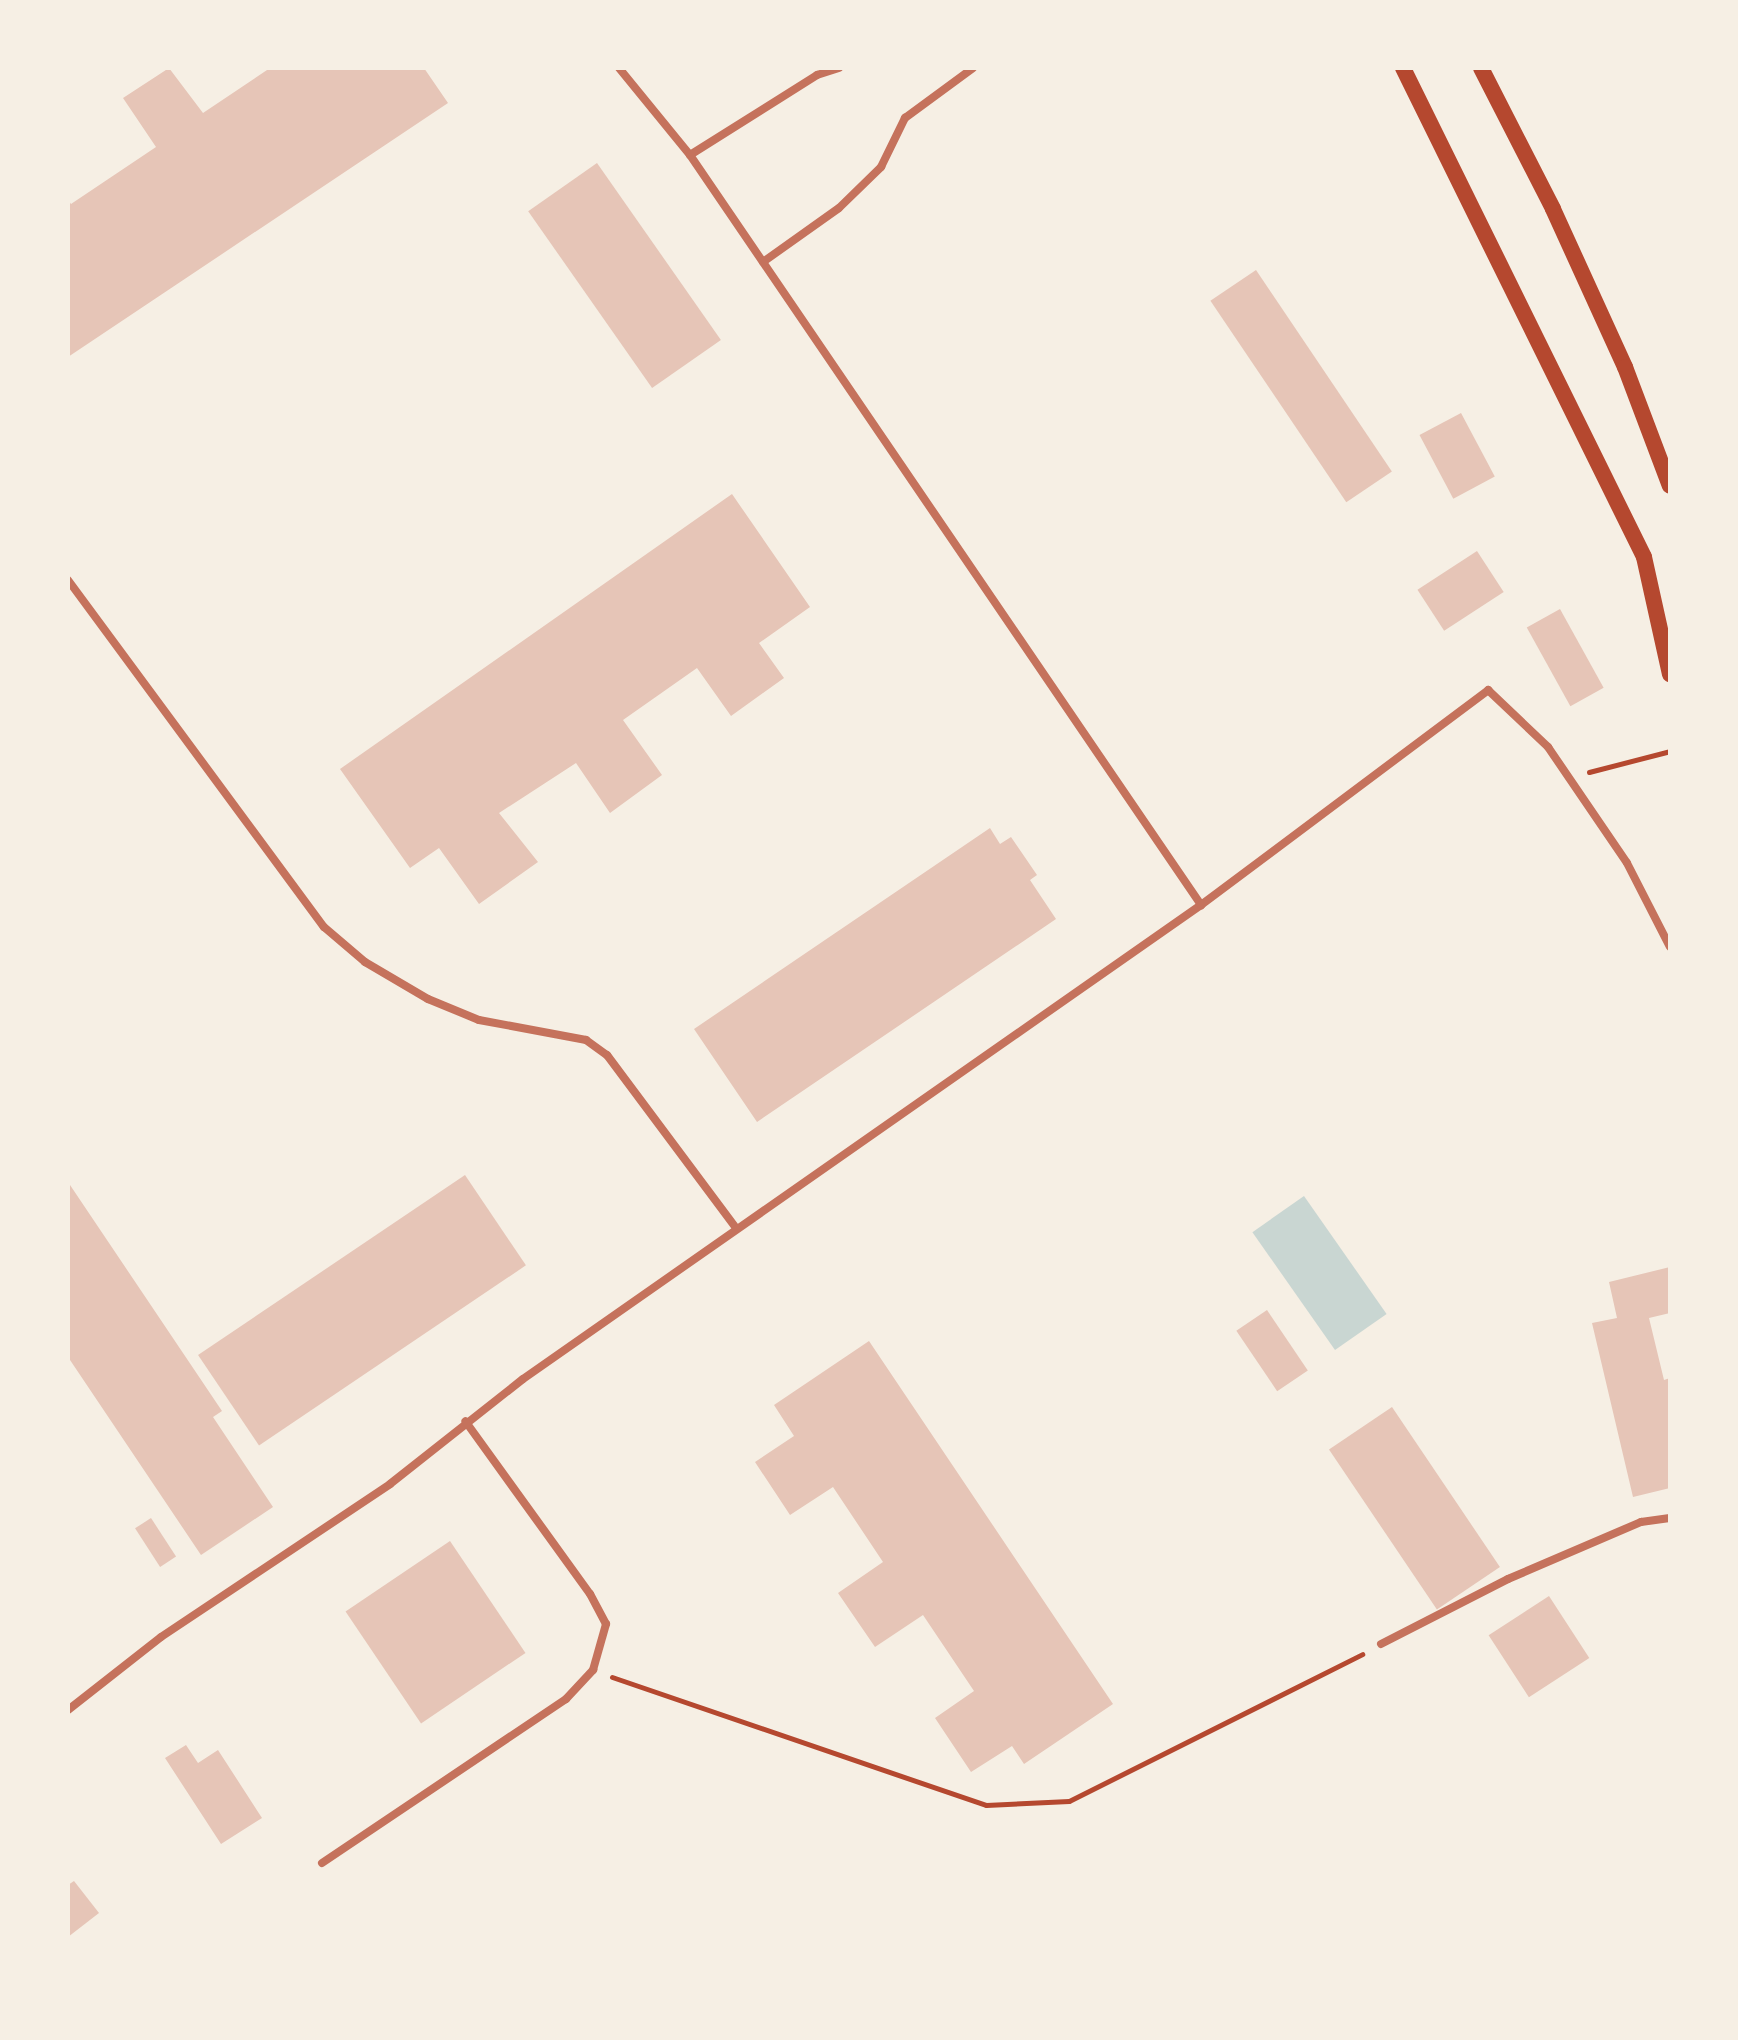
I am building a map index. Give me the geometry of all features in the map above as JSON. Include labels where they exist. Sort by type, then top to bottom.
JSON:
[{"type":"main road","points":[[1403,68],[1644,557],[1670,674]]},
{"type":"main road","points":[[1481,68],[1612,338],[1670,486]]},
{"type":"street","points":[[619,68],[690,155],[1201,905]]},
{"type":"street","points":[[690,155],[804,82],[839,68]]},
{"type":"street","points":[[763,262],[839,208],[881,167],[905,118],[973,68]]},
{"type":"street","points":[[68,580],[324,927],[365,962],[428,999],[479,1020],[586,1040],[607,1055],[736,1228]]},
{"type":"street","points":[[68,1710],[161,1637],[390,1484],[465,1421],[736,1228],[1201,905],[1488,690],[1548,747],[1627,863],[1670,947]]},
{"type":"street","points":[[322,1863],[566,1699],[593,1670],[606,1624],[465,1421]]},
{"type":"street","points":[[1381,1644],[1508,1579],[1641,1522],[1670,1518]]},
{"type":"path","points":[[1569,778],[1670,751]]},
{"type":"path","points":[[593,1670],[986,1805],[1069,1801],[1381,1644]]},
{"type":"shaded area","points":[[1304,1196],[1387,1314],[1335,1350],[1252,1232]]},
{"type":"building","points":[[169,68],[203,113],[270,68],[424,68],[448,103],[68,357],[68,200],[71,204],[156,147],[123,98]]},
{"type":"building","points":[[597,163],[721,340],[652,388],[528,211]]},
{"type":"building","points":[[1256,270],[1392,471],[1346,502],[1210,301]]},
{"type":"building","points":[[1461,413],[1495,477],[1453,499],[1420,435]]},
{"type":"building","points":[[732,494],[810,607],[759,643],[784,678],[731,716],[697,668],[623,720],[662,775],[610,813],[576,763],[499,813],[538,862],[479,904],[439,848],[410,868],[340,769]]},
{"type":"building","points":[[1477,551],[1504,592],[1444,631],[1417,590]]},
{"type":"building","points":[[1560,609],[1604,688],[1570,706],[1527,627]]},
{"type":"building","points":[[990,828],[1000,844],[1011,837],[1037,875],[1030,880],[1056,919],[757,1122],[694,1029]]},
{"type":"building","points":[[465,1175],[526,1265],[259,1445],[198,1355]]},
{"type":"building","points":[[68,1182],[222,1411],[213,1417],[273,1507],[201,1555],[68,1357]]},
{"type":"building","points":[[1670,1267],[1670,1313],[1649,1318],[1664,1380],[1670,1378],[1670,1488],[1633,1497],[1592,1323],[1617,1318],[1609,1282]]},
{"type":"building","points":[[1267,1310],[1308,1371],[1277,1391],[1236,1331]]},
{"type":"building","points":[[869,1341],[1113,1704],[1024,1764],[1012,1746],[971,1772],[935,1718],[974,1691],[923,1615],[875,1647],[838,1593],[883,1562],[833,1487],[790,1515],[755,1462],[794,1436],[774,1405]]},
{"type":"building","points":[[1392,1407],[1500,1567],[1437,1610],[1329,1449]]},
{"type":"building","points":[[151,1518],[176,1557],[160,1567],[135,1528]]},
{"type":"building","points":[[450,1541],[525,1653],[421,1723],[346,1611]]},
{"type":"building","points":[[1549,1596],[1589,1658],[1529,1697],[1489,1635]]},
{"type":"building","points":[[186,1745],[198,1763],[218,1750],[262,1818],[221,1844],[165,1758]]},
{"type":"building","points":[[74,1881],[99,1913],[68,1937],[68,1885]]}]
